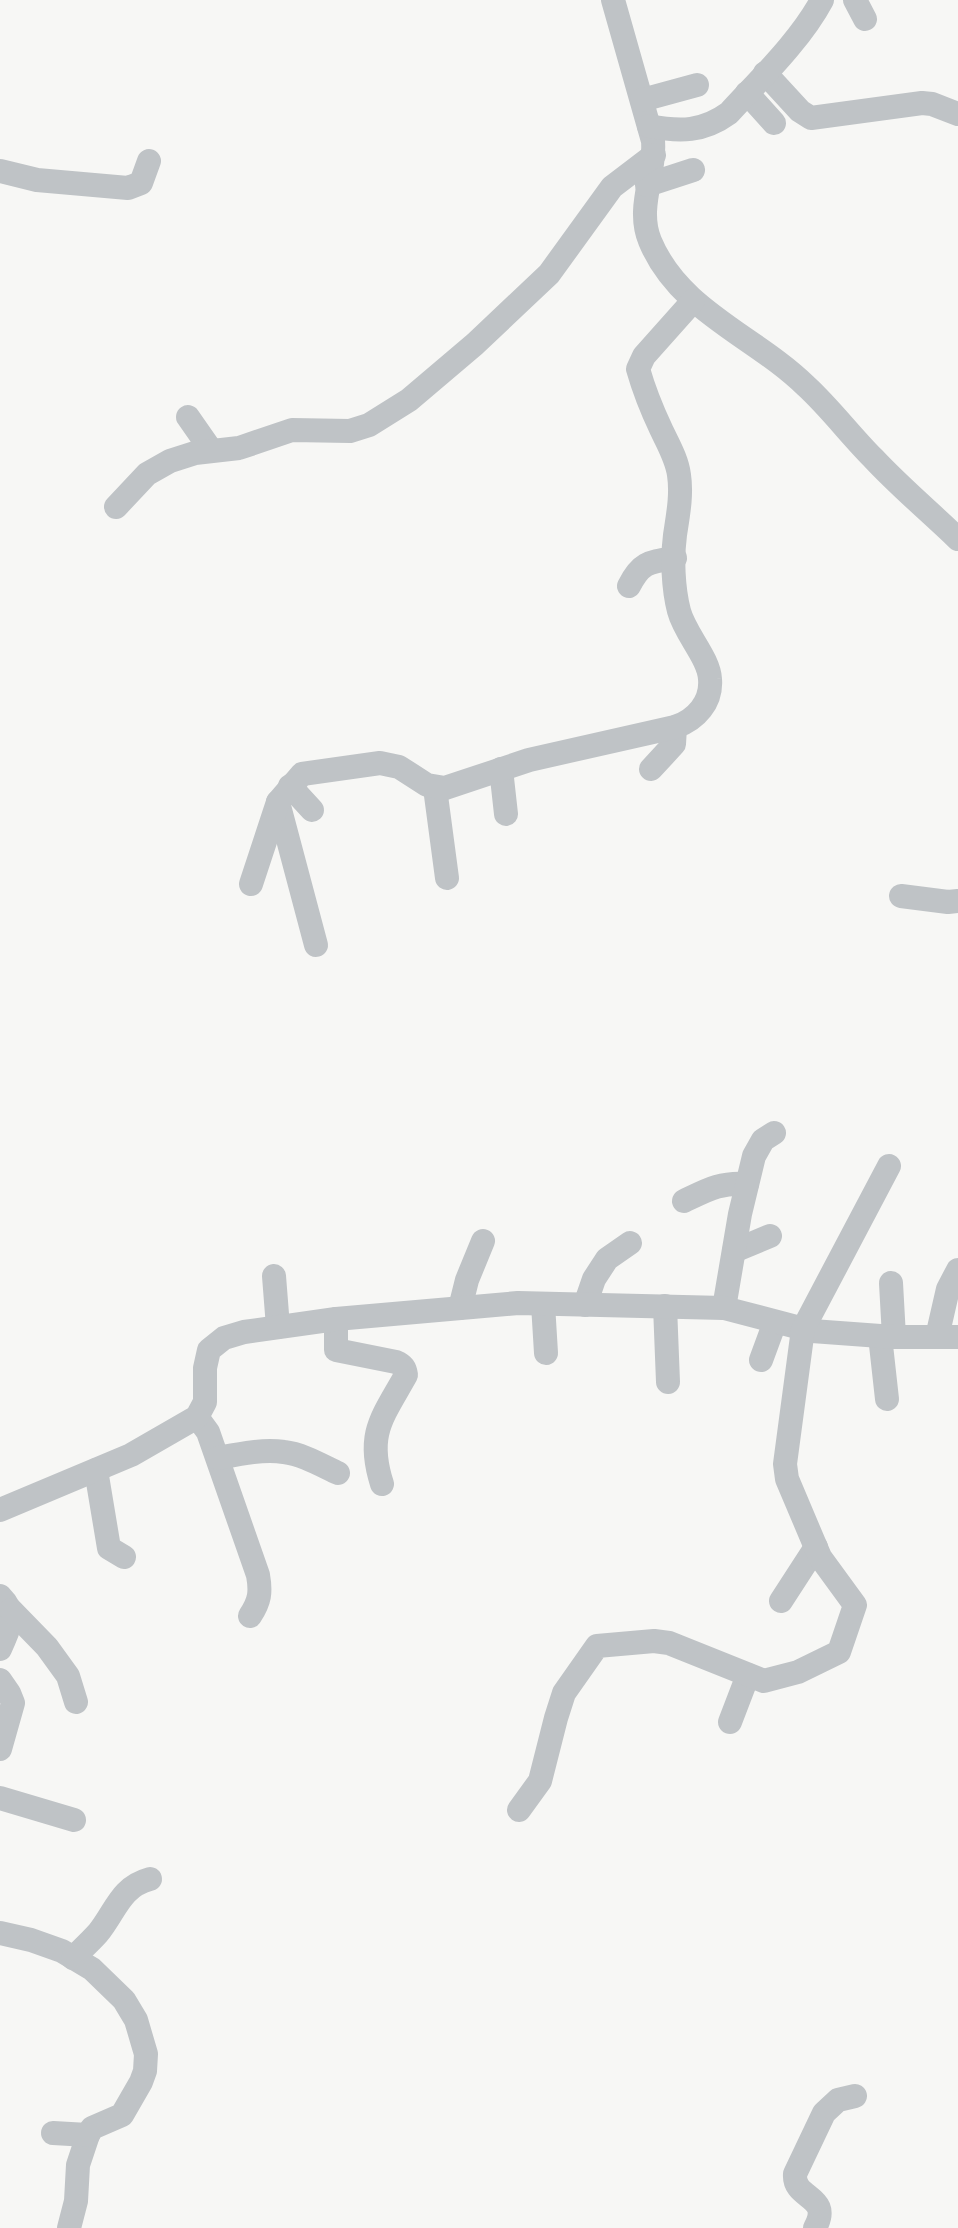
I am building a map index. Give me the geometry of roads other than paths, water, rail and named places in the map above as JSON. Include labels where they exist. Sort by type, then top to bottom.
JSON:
[{"type":"street","points":[[613,0],[649,126],[654,155],[647,185],[644,222],[650,242],[681,288],[802,381],[874,460],[958,539]]},
{"type":"street","points":[[649,126],[671,131],[686,131],[709,126],[729,114],[815,14],[822,0]]},
{"type":"street","points":[[765,73],[800,111],[811,118],[922,104],[932,104],[958,114]]},
{"type":"street","points":[[642,100],[697,85]]},
{"type":"street","points":[[747,93],[774,123]]},
{"type":"street","points":[[116,507],[147,474],[195,452],[240,448],[292,430],[350,432],[368,425],[408,400],[475,344],[549,274],[612,187],[654,155]]},
{"type":"street","points":[[0,171],[37,180],[128,188],[141,183],[148,161]]},
{"type":"street","points":[[647,185],[693,170]]},
{"type":"street","points":[[251,884],[284,794],[302,774],[380,763],[399,767],[435,788],[453,785],[529,760],[676,727],[689,722],[698,715],[709,691],[710,680],[705,662],[684,626],[679,610],[675,558],[675,536],[679,514],[678,468],[638,369],[681,288]]},
{"type":"street","points":[[188,417],[211,450]]},
{"type":"street","points":[[629,586],[637,570],[657,561],[675,558]]},
{"type":"street","points":[[651,769],[674,744],[676,727]]},
{"type":"street","points":[[501,769],[506,814]]},
{"type":"street","points":[[435,788],[448,878]]},
{"type":"street","points":[[284,794],[312,810]]},
{"type":"street","points":[[284,794],[316,945]]},
{"type":"street","points":[[901,896],[948,902],[958,900]]},
{"type":"street","points":[[724,1308],[747,1184],[758,1146],[763,1140],[774,1133]]},
{"type":"street","points":[[519,1810],[540,1782],[564,1693],[597,1646],[654,1641],[669,1643],[764,1681],[798,1672],[839,1652],[855,1605],[825,1565],[785,1472],[791,1409],[803,1329],[889,1166]]},
{"type":"street","points":[[684,1201],[716,1185],[730,1183],[747,1184]]},
{"type":"street","points":[[734,1251],[770,1236]]},
{"type":"street","points":[[460,1308],[467,1280],[483,1241]]},
{"type":"street","points":[[585,1304],[594,1279],[607,1259],[630,1243]]},
{"type":"street","points":[[0,1510],[131,1456],[197,1417],[205,1402],[205,1368],[209,1350],[224,1338],[244,1332],[336,1319],[460,1308],[518,1304],[585,1304],[724,1308],[803,1329],[826,1332],[887,1337],[948,1337],[942,1309],[948,1289],[958,1270]]},
{"type":"street","points":[[274,1276],[278,1327]]},
{"type":"street","points":[[887,1399],[887,1337],[890,1283]]},
{"type":"street","points":[[543,1304],[546,1353]]},
{"type":"street","points":[[665,1306],[668,1382]]},
{"type":"street","points":[[336,1319],[336,1350],[396,1362],[402,1364],[405,1369],[406,1375],[380,1420],[377,1430],[374,1454],[382,1484]]},
{"type":"street","points":[[761,1360],[776,1322]]},
{"type":"street","points":[[197,1417],[208,1432],[258,1575],[261,1592],[257,1605],[250,1616]]},
{"type":"street","points":[[218,1458],[261,1451],[285,1452],[302,1457],[338,1473]]},
{"type":"street","points":[[96,1470],[109,1548],[124,1557]]},
{"type":"street","points":[[781,1601],[816,1547]]},
{"type":"street","points":[[0,1649],[9,1626],[5,1603]]},
{"type":"street","points":[[5,1603],[47,1648],[68,1676],[76,1702]]},
{"type":"street","points":[[730,1722],[748,1675]]},
{"type":"street","points":[[0,1680],[13,1703],[0,1749]]},
{"type":"street","points":[[0,1798],[74,1820]]},
{"type":"street","points":[[74,1958],[98,1932],[118,1900],[140,1882],[150,1879]]},
{"type":"street","points":[[0,1933],[31,1940],[74,1958],[92,1969],[124,2000],[136,2020],[146,2054],[145,2070],[132,2102],[122,2115],[92,2128],[88,2135],[78,2165],[76,2201],[69,2228]]},
{"type":"street","points":[[815,2228],[820,2219],[820,2209],[816,2202],[797,2186],[795,2182],[796,2174],[824,2113],[838,2100],[855,2096]]},
{"type":"street","points":[[53,2133],[88,2135]]}]
